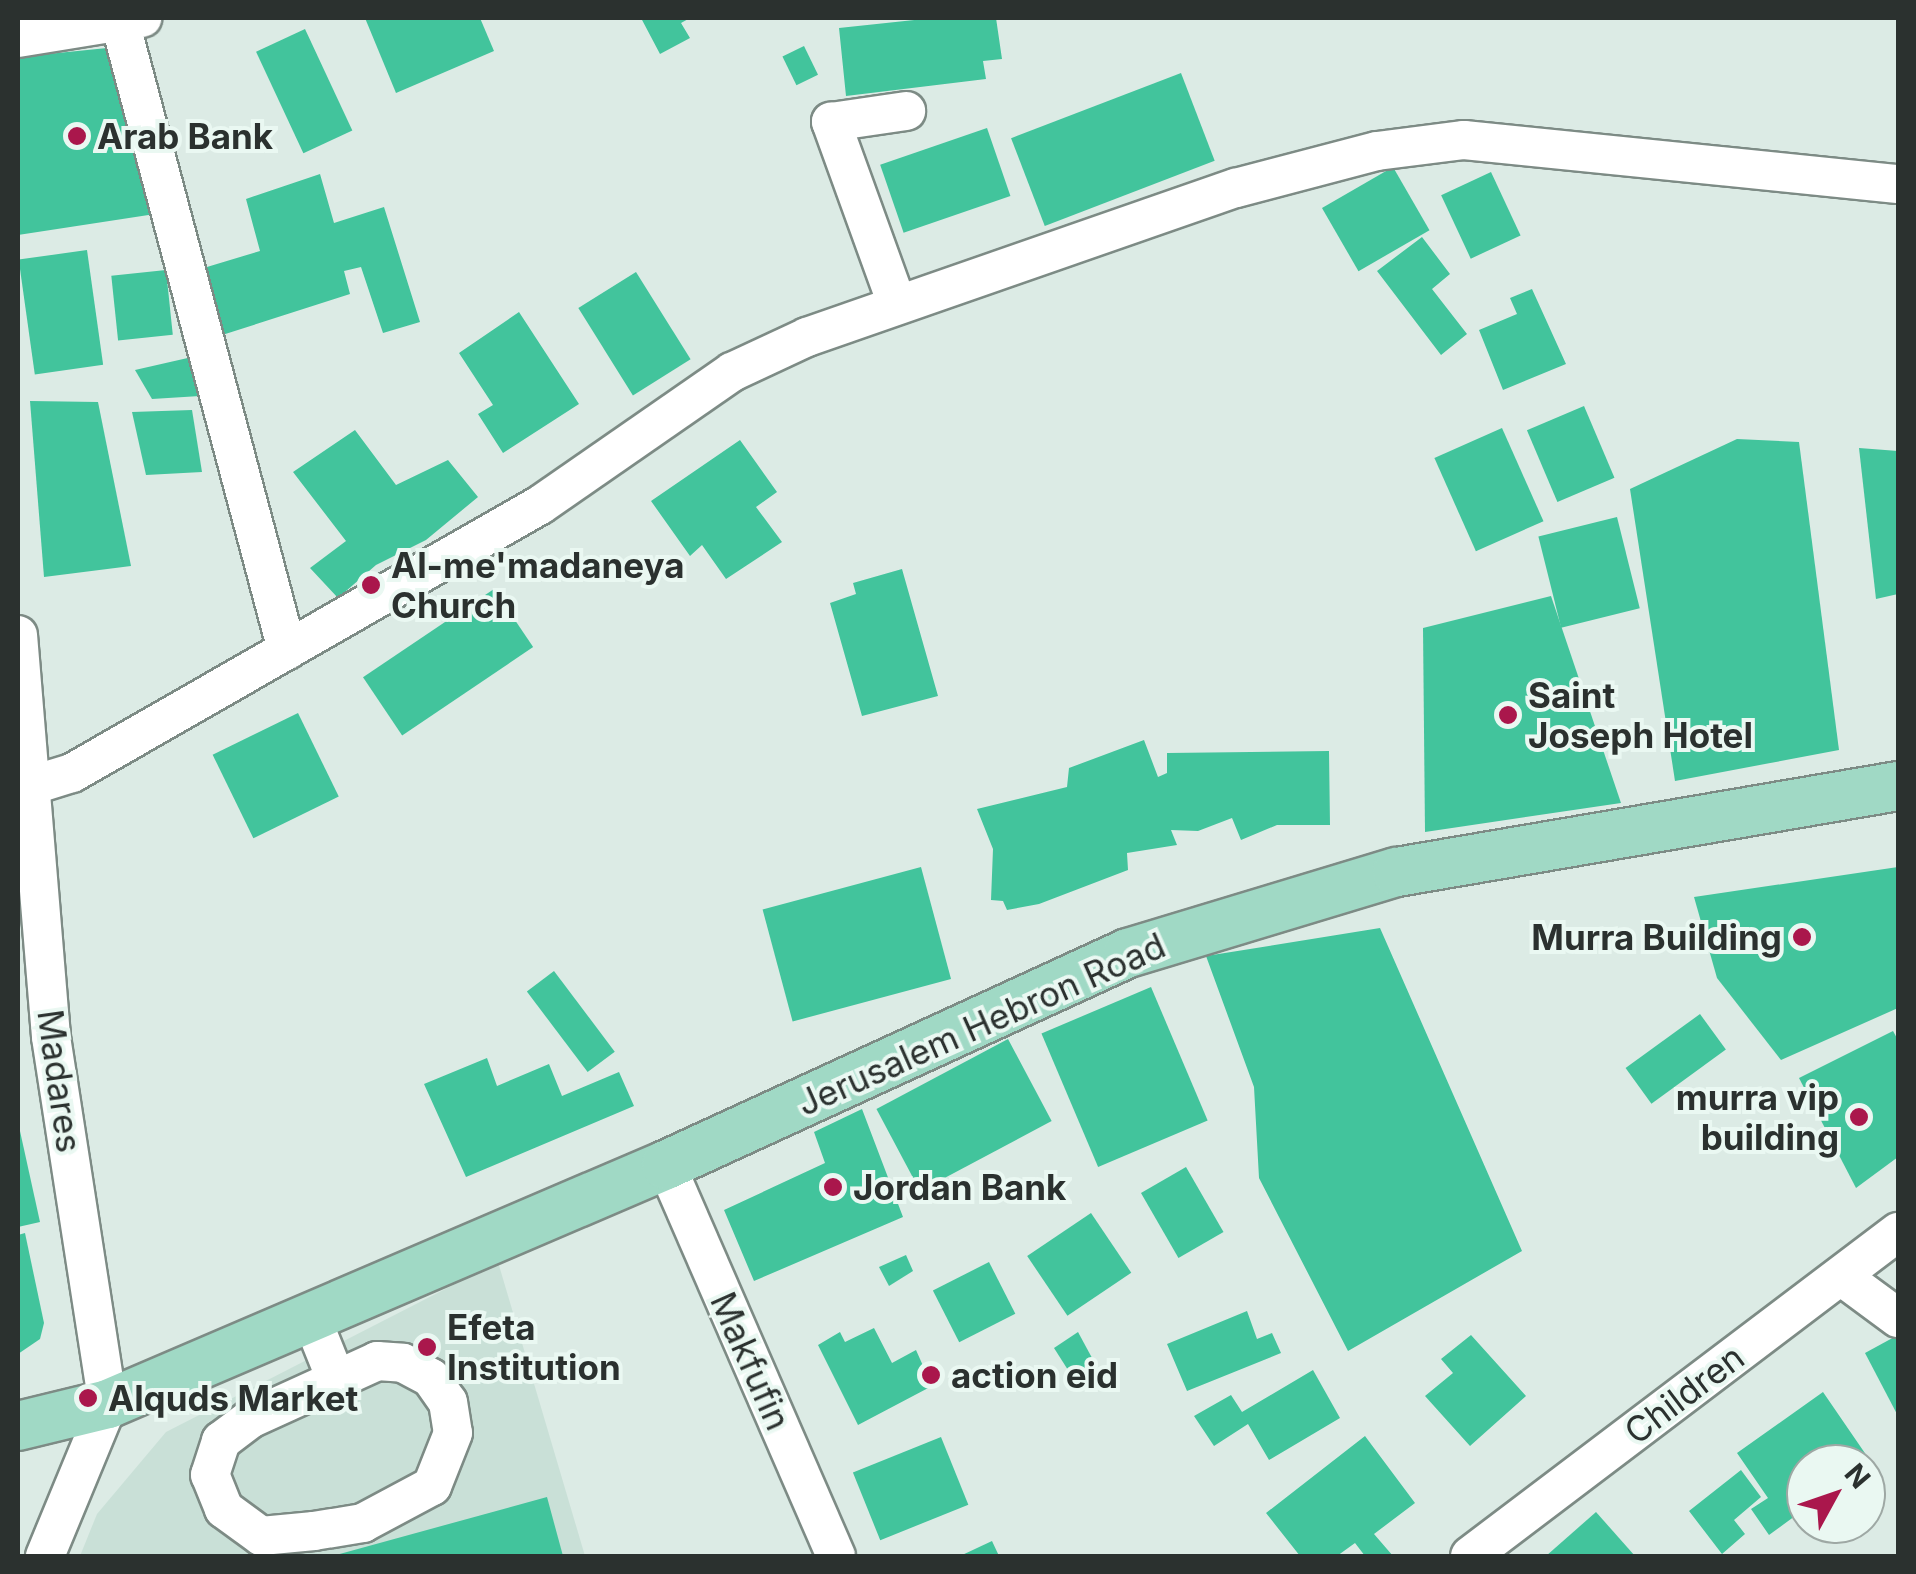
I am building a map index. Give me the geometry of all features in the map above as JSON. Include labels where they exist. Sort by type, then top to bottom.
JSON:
[{"type":"main road","name":"Jerusalem Hebron Road","points":[[18,1426],[108,1404],[312,1318],[666,1165],[1128,952],[1397,872],[1898,786]]},
{"type":"street","points":[[18,38],[131,20],[287,650]]},
{"type":"street","points":[[897,304],[831,122],[906,111]]},
{"type":"street","points":[[32,785],[72,773],[540,505],[732,372],[897,304],[1236,188],[1377,150],[1448,142],[1571,148],[1898,184]]},
{"type":"street","name":"Madares","points":[[18,636],[32,785],[30,920],[108,1404]]},
{"type":"street","name":"Makfufin","points":[[666,1165],[836,1556]]},
{"type":"street","name":"Children","points":[[1470,1556],[1898,1232]]},
{"type":"street","points":[[1840,1276],[1898,1318]]},
{"type":"street","points":[[312,1318],[338,1384]]},
{"type":"street","points":[[377,1361],[403,1364],[432,1378],[448,1402],[453,1433],[447,1460],[432,1486],[363,1523],[261,1536],[224,1509],[210,1476],[220,1441],[250,1419],[338,1384],[377,1361]]},
{"type":"street","points":[[45,1556],[108,1404]]},
{"type":"shaded area","name":"Efeta Institution","points":[[498,1262],[585,1556],[80,1556],[97,1514],[166,1432]]},
{"type":"building","points":[[365,18],[480,18],[494,51],[396,93]]},
{"type":"building","points":[[641,18],[690,18],[681,23],[690,38],[660,54]]},
{"type":"building","points":[[933,18],[996,18],[1002,59],[983,61],[986,79],[846,96],[839,28]]},
{"type":"building","points":[[305,29],[352,131],[303,153],[256,52]]},
{"type":"building","points":[[804,46],[818,75],[796,85],[782,57]]},
{"type":"building","name":"Arab Bank","points":[[117,47],[155,214],[18,235],[18,57]]},
{"type":"building","points":[[1181,73],[1215,161],[1045,226],[1011,138]]},
{"type":"building","points":[[987,128],[1010,196],[904,233],[880,165]]},
{"type":"building","points":[[1393,167],[1430,230],[1358,271],[1322,208]]},
{"type":"building","points":[[1491,172],[1521,235],[1471,259],[1441,195]]},
{"type":"building","points":[[320,174],[334,223],[384,207],[420,322],[383,333],[361,267],[344,271],[350,294],[219,336],[197,270],[260,251],[246,199]]},
{"type":"building","points":[[1422,237],[1450,274],[1432,289],[1467,334],[1441,355],[1377,271]]},
{"type":"building","points":[[87,250],[103,365],[35,374],[19,260]]},
{"type":"building","points":[[166,270],[173,335],[118,340],[111,276]]},
{"type":"building","points":[[636,272],[691,359],[633,395],[578,308]]},
{"type":"building","points":[[1532,289],[1566,364],[1503,390],[1479,330],[1517,314],[1510,298]]},
{"type":"building","points":[[519,312],[579,404],[503,453],[478,414],[493,405],[459,353]]},
{"type":"building","points":[[192,357],[200,396],[152,399],[135,370]]},
{"type":"building","points":[[30,401],[98,402],[131,566],[44,577]]},
{"type":"building","points":[[1584,406],[1614,478],[1557,502],[1527,430]]},
{"type":"building","points":[[192,410],[202,472],[146,475],[132,412]]},
{"type":"building","points":[[1502,428],[1543,521],[1476,551],[1434,458]]},
{"type":"building","points":[[355,430],[396,485],[448,460],[478,497],[426,540],[376,565],[338,598],[310,568],[346,541],[293,472]]},
{"type":"building","points":[[1737,439],[1799,442],[1839,750],[1675,781],[1630,489]]},
{"type":"building","points":[[740,440],[777,492],[756,507],[782,542],[726,579],[702,545],[690,556],[651,501]]},
{"type":"building","points":[[1859,448],[1898,451],[1898,594],[1876,599]]},
{"type":"building","points":[[1617,517],[1640,608],[1561,628],[1538,537]]},
{"type":"building","points":[[902,569],[938,696],[862,716],[830,603],[856,594],[853,583]]},
{"type":"building","points":[[494,589],[533,647],[402,735],[363,677]]},
{"type":"building","name":"Saint Joseph Hotel","points":[[1551,596],[1621,803],[1425,832],[1423,628]]},
{"type":"building","points":[[298,713],[339,797],[253,838],[213,755]]},
{"type":"building","points":[[1144,740],[1158,777],[1167,773],[1167,753],[1329,751],[1330,825],[1277,825],[1241,840],[1232,818],[1198,831],[1171,830],[1177,845],[1127,853],[1128,870],[1039,904],[1007,910],[1003,901],[991,900],[993,849],[977,809],[1067,787],[1069,768]]},
{"type":"building","points":[[921,867],[951,979],[793,1021],[763,909]]},
{"type":"building","name":"Murra Building","points":[[1898,867],[1898,1008],[1781,1060],[1717,978],[1694,897]]},
{"type":"building","points":[[1380,928],[1522,1251],[1348,1351],[1259,1178],[1254,1087],[1206,956]]},
{"type":"building","points":[[554,971],[615,1052],[588,1072],[527,991]]},
{"type":"building","points":[[1151,987],[1208,1120],[1098,1167],[1041,1033]]},
{"type":"building","points":[[1700,1014],[1726,1050],[1651,1104],[1626,1068]]},
{"type":"building","name":"murra vip building","points":[[1893,1031],[1898,1040],[1898,1157],[1856,1188],[1799,1078]]},
{"type":"building","points":[[1008,1039],[1052,1121],[920,1191],[876,1109]]},
{"type":"building","points":[[487,1058],[497,1086],[549,1064],[562,1096],[619,1072],[634,1106],[466,1177],[424,1084]]},
{"type":"building","name":"Jordan Bank","points":[[862,1109],[903,1217],[754,1281],[724,1210],[825,1163],[814,1132]]},
{"type":"building","points":[[18,1122],[40,1222],[18,1227]]},
{"type":"building","points":[[1186,1167],[1224,1232],[1178,1258],[1141,1193]]},
{"type":"building","points":[[1091,1213],[1131,1273],[1067,1316],[1027,1256]]},
{"type":"building","points":[[25,1233],[44,1323],[40,1339],[18,1354],[18,1235]]},
{"type":"building","points":[[906,1255],[913,1271],[889,1286],[879,1267]]},
{"type":"building","points":[[989,1262],[1015,1314],[959,1342],[933,1291]]},
{"type":"building","points":[[1247,1311],[1257,1339],[1272,1333],[1281,1353],[1187,1391],[1167,1344]]},
{"type":"building","points":[[874,1328],[892,1363],[916,1350],[932,1386],[858,1425],[818,1345],[840,1332],[845,1342]]},
{"type":"building","points":[[1078,1332],[1098,1369],[1075,1381],[1054,1348]]},
{"type":"building","points":[[1471,1335],[1526,1396],[1470,1446],[1425,1396],[1453,1373],[1441,1359]]},
{"type":"building","points":[[1898,1335],[1898,1416],[1865,1353]]},
{"type":"building","points":[[1313,1370],[1340,1418],[1269,1460],[1248,1424],[1214,1446],[1194,1416],[1231,1395],[1242,1412]]},
{"type":"building","points":[[1823,1392],[1859,1444],[1786,1444],[1786,1523],[1769,1535],[1751,1509],[1768,1498],[1737,1453]]},
{"type":"building","points":[[1365,1436],[1415,1503],[1374,1534],[1393,1556],[1365,1556],[1355,1543],[1337,1556],[1300,1556],[1266,1513]]},
{"type":"building","points":[[941,1437],[968,1505],[880,1540],[853,1473]]},
{"type":"building","points":[[1741,1470],[1761,1497],[1734,1520],[1745,1534],[1722,1554],[1689,1511]]},
{"type":"building","points":[[547,1497],[563,1556],[336,1555]]},
{"type":"building","points":[[1596,1512],[1635,1556],[1546,1556]]},
{"type":"building","points":[[992,1541],[999,1556],[960,1556]]},
{"type":"place","name":"Arab Bank","points":[[77,136]]},
{"type":"place","name":"Al-me'madaneya Church","points":[[371,585]]},
{"type":"place","name":"Saint Joseph Hotel","points":[[1508,715]]},
{"type":"place","name":"Murra Building","points":[[1802,937]]},
{"type":"place","name":"murra vip building","points":[[1859,1117]]},
{"type":"place","name":"Jordan Bank","points":[[833,1187]]},
{"type":"place","name":"Efeta Institution","points":[[427,1347]]},
{"type":"place","name":"action eid","points":[[931,1375]]},
{"type":"place","name":"Alquds Market","points":[[88,1398]]}]
